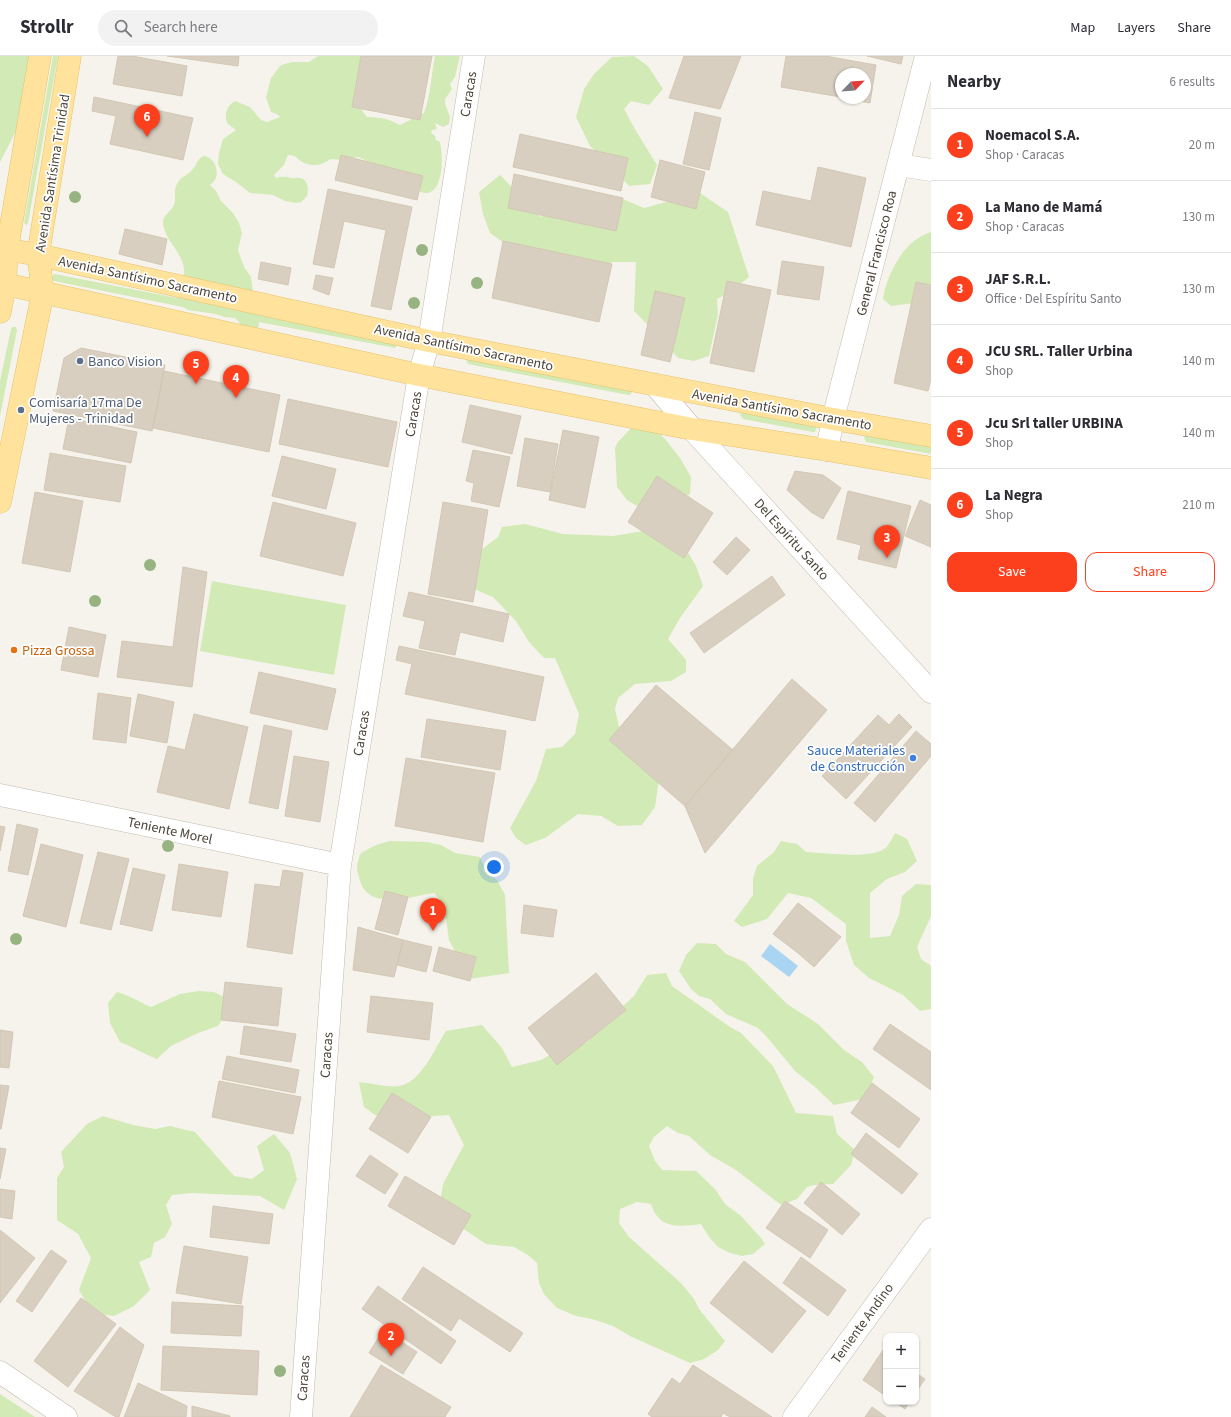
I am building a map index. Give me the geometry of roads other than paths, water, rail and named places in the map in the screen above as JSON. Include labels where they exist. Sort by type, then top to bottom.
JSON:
[{"type":"main road","points":[[0,312],[3,284],[4,248],[40,56]]},
{"type":"main road","name":"Avenida Santísima Trinidad","points":[[0,502],[43,292],[38,254],[70,56]]},
{"type":"main road","name":"Avenida Santísimo Sacramento","points":[[4,248],[38,254],[429,341],[833,419],[931,436]]},
{"type":"main road","points":[[3,284],[419,375],[692,429],[931,468]]},
{"type":"street","name":"Caracas","points":[[301,1417],[340,864],[419,375],[429,341],[474,56]]},
{"type":"street","name":"General Francisco Roa","points":[[827,450],[833,419],[926,56]]},
{"type":"street","points":[[898,165],[931,170]]},
{"type":"street","name":"Del Espíritu Santo","points":[[655,385],[692,429],[931,692]]},
{"type":"street","name":"Teniente Morel","points":[[0,795],[340,864]]},
{"type":"street","name":"Teniente Andino","points":[[794,1417],[931,1229]]},
{"type":"street","points":[[0,1372],[66,1417]]},
{"type":"water","points":[[770,944],[798,966],[789,977],[761,956]]},
{"type":"place","name":"La Negra","points":[[147,137]]},
{"type":"place","name":"Banco Vision","points":[[80,361]]},
{"type":"place","name":"Jcu Srl taller URBINA","points":[[196,384]]},
{"type":"place","name":"JCU SRL. Taller Urbina","points":[[236,398]]},
{"type":"place","name":"Comisaría 17ma De Mujeres - Trinidad","points":[[21,410]]},
{"type":"place","name":"JAF S.R.L.","points":[[887,558]]},
{"type":"place","name":"Pizza Grossa","points":[[14,650]]},
{"type":"place","name":"Sauce Materiales de Construcción","points":[[913,758]]},
{"type":"place","name":"Noemacol S.A.","points":[[433,931]]},
{"type":"place","name":"La Mano de Mamá","points":[[391,1356]]}]
